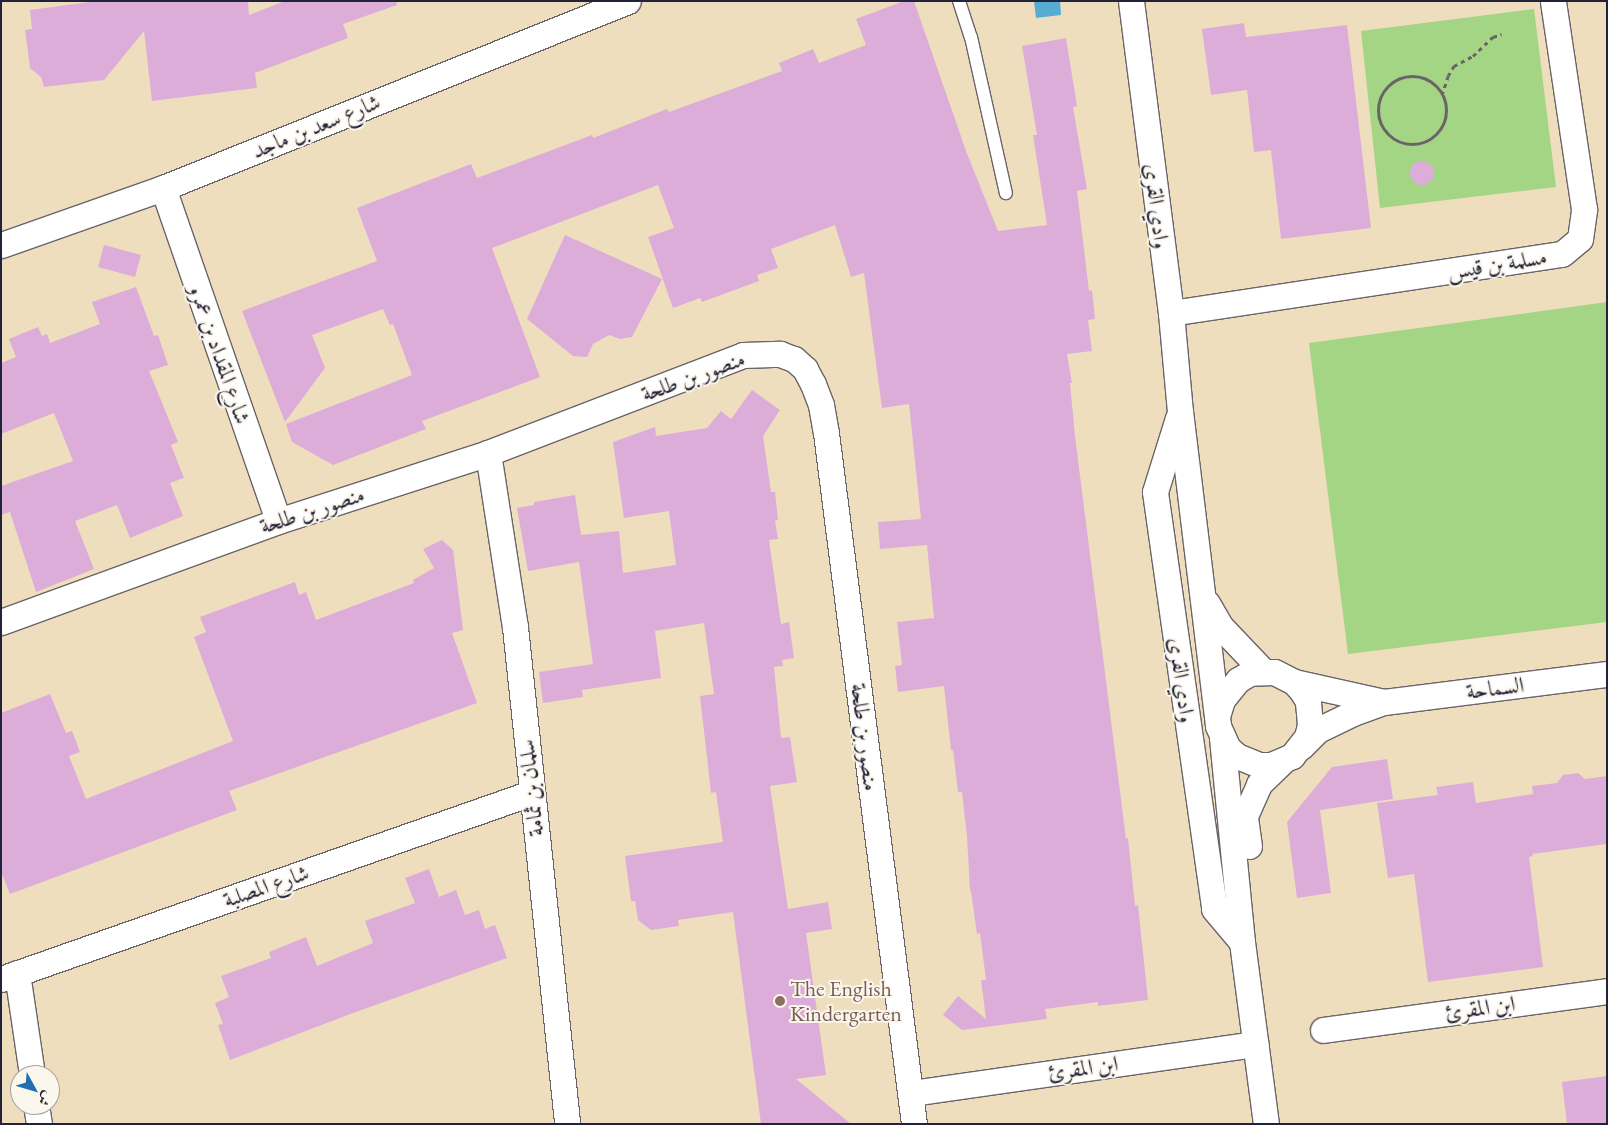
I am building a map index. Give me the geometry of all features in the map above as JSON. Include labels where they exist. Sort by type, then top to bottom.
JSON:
[{"type":"street","name":"وادي القرى","points":[[1132,1],[1171,313],[1180,411],[1218,713]]},
{"type":"street","name":"مسلمة بن قيس","points":[[1171,313],[1562,254],[1580,239],[1584,208],[1553,1]]},
{"type":"street","name":"شارع سعد بن ماجد","points":[[1,245],[163,188],[615,3]]},
{"type":"street","name":"شارع المقداد بن عمرو","points":[[163,188],[278,521]]},
{"type":"street","name":"منصور بن طلحة","points":[[1,622],[278,521],[488,453],[743,356],[780,354],[794,360],[805,369],[821,405],[826,433],[914,1124]]},
{"type":"street","name":"وادي القرى","points":[[1180,411],[1155,492],[1214,909],[1242,942]]},
{"type":"street","name":"سلمان بن ثمامة","points":[[488,453],[515,627],[567,1124]]},
{"type":"street","name":"وادي القرى","points":[[1203,596],[1221,627],[1263,671]]},
{"type":"street","points":[[1283,1124],[1245,816],[1259,784],[1291,754],[1307,737],[1311,713],[1308,702],[1294,682],[1274,672],[1250,673],[1228,688],[1218,713],[1218,726],[1228,748],[1248,762],[1271,764],[1291,754]]},
{"type":"street","name":"السماحة","points":[[1291,754],[1318,730],[1353,713],[1384,702],[1607,674]]},
{"type":"street","name":"السماحة","points":[[1294,682],[1384,702]]},
{"type":"street","name":"وادي القرى","points":[[1222,738],[1242,942],[1266,1124]]},
{"type":"street","name":"شارع المصلبة","points":[[9,976],[531,793]]},
{"type":"street","points":[[9,976],[30,1065]]},
{"type":"street","name":"ابن المقرئ","points":[[1322,1030],[1607,991]]},
{"type":"street","name":"ابن المقرئ","points":[[910,1093],[1256,1044]]},
{"type":"lane","points":[[959,1],[971,37],[1006,193]]},
{"type":"path","points":[[1442,96],[1433,84],[1425,79],[1417,76],[1399,79],[1392,83],[1381,96],[1378,114],[1380,123],[1384,130],[1398,142],[1407,144],[1424,142],[1432,138],[1443,124],[1445,106],[1442,96],[1448,76],[1454,66],[1474,56],[1493,37],[1502,34]]},
{"type":"green space","points":[[1534,9],[1556,187],[1380,208],[1361,31]]},
{"type":"green space","points":[[1607,302],[1607,622],[1348,654],[1309,343]]},
{"type":"water","points":[[1034,1],[1060,1],[1061,15],[1036,18]]},
{"type":"building","points":[[97,1],[248,1],[249,15],[285,1],[396,1],[397,5],[343,24],[348,38],[255,73],[257,88],[152,101],[144,31],[104,80],[44,87],[41,77],[30,68],[25,30],[32,29],[30,10]]},
{"type":"building","points":[[904,1],[914,1],[966,151],[998,231],[1047,225],[1033,135],[1037,135],[1022,46],[1066,38],[1077,106],[1073,107],[1087,189],[1077,191],[1089,291],[1092,290],[1095,319],[1088,320],[1092,351],[1067,354],[1072,383],[1070,383],[1075,436],[1126,839],[1128,838],[1135,906],[1138,905],[1148,1000],[1098,1006],[1098,1002],[1045,1009],[1047,1019],[962,1030],[943,1015],[958,996],[986,1019],[981,980],[986,980],[980,933],[977,934],[970,891],[962,792],[958,792],[944,686],[898,692],[895,666],[902,665],[897,622],[934,618],[927,545],[880,549],[878,522],[921,519],[909,404],[882,408],[864,273],[851,277],[835,225],[771,249],[778,268],[757,275],[759,281],[702,302],[700,298],[673,308],[648,237],[674,228],[658,185],[492,248],[540,377],[422,421],[426,429],[333,465],[292,442],[286,424],[412,375],[393,324],[390,325],[383,309],[312,335],[325,368],[285,422],[242,311],[377,261],[357,208],[471,164],[477,178],[592,135],[593,138],[667,109],[669,112],[782,71],[779,63],[813,49],[819,63],[866,45],[856,19]]},
{"type":"building","points":[[1244,23],[1246,37],[1347,25],[1371,228],[1281,239],[1271,150],[1254,152],[1247,90],[1211,95],[1202,29]]},
{"type":"building","points":[[1422,161],[1431,164],[1434,173],[1431,182],[1422,185],[1413,182],[1410,173],[1413,164]]},
{"type":"building","points":[[565,235],[662,279],[632,337],[620,339],[609,335],[593,344],[587,357],[573,356],[527,319]]},
{"type":"building","points":[[104,245],[141,255],[135,277],[98,267]]},
{"type":"building","points":[[136,287],[154,336],[158,335],[168,365],[149,371],[178,442],[171,445],[184,478],[170,483],[183,516],[130,538],[117,505],[75,521],[94,569],[36,592],[10,512],[1,515],[1,486],[73,461],[54,413],[1,434],[1,363],[16,357],[9,339],[38,327],[42,336],[47,334],[50,343],[100,324],[92,302]]},
{"type":"building","points":[[752,390],[780,410],[763,436],[771,492],[775,492],[778,520],[775,521],[778,539],[769,540],[781,624],[789,622],[794,658],[782,660],[783,666],[774,667],[781,738],[790,737],[797,782],[770,786],[788,909],[828,902],[832,929],[806,933],[826,1075],[796,1079],[851,1124],[761,1124],[733,912],[678,920],[679,926],[651,930],[638,920],[635,901],[631,901],[625,856],[723,842],[716,792],[711,793],[700,696],[714,694],[704,623],[655,631],[661,678],[582,690],[583,697],[543,703],[539,672],[593,664],[579,562],[528,571],[517,508],[534,505],[534,502],[575,495],[581,535],[619,531],[623,573],[676,565],[669,511],[624,518],[613,442],[655,427],[656,436],[707,428],[721,411],[731,419]]},
{"type":"building","points":[[442,540],[453,550],[463,630],[452,633],[477,703],[229,791],[237,810],[10,894],[1,872],[1,713],[50,694],[66,733],[72,731],[80,752],[69,756],[86,799],[233,741],[194,637],[206,632],[200,617],[295,582],[299,595],[306,592],[316,620],[414,583],[413,580],[434,568],[423,549]]},
{"type":"building","points":[[1387,759],[1393,799],[1320,810],[1331,893],[1297,898],[1287,822],[1332,767]]},
{"type":"building","points":[[1578,773],[1585,779],[1607,776],[1607,844],[1532,854],[1533,856],[1529,857],[1543,967],[1428,982],[1414,874],[1388,878],[1377,803],[1438,795],[1436,787],[1473,782],[1476,803],[1533,794],[1532,786],[1557,783],[1563,775]]},
{"type":"building","points":[[429,869],[439,897],[456,890],[465,915],[479,910],[485,929],[495,925],[507,958],[353,1013],[230,1060],[218,1025],[223,1024],[215,1003],[229,997],[221,976],[271,958],[269,952],[306,937],[317,966],[373,943],[365,921],[415,903],[405,878]]},
{"type":"building","points":[[1607,1076],[1607,1124],[1567,1124],[1562,1082]]},
{"type":"place","name":"The English Kindergarten","points":[[780,1001]]}]
